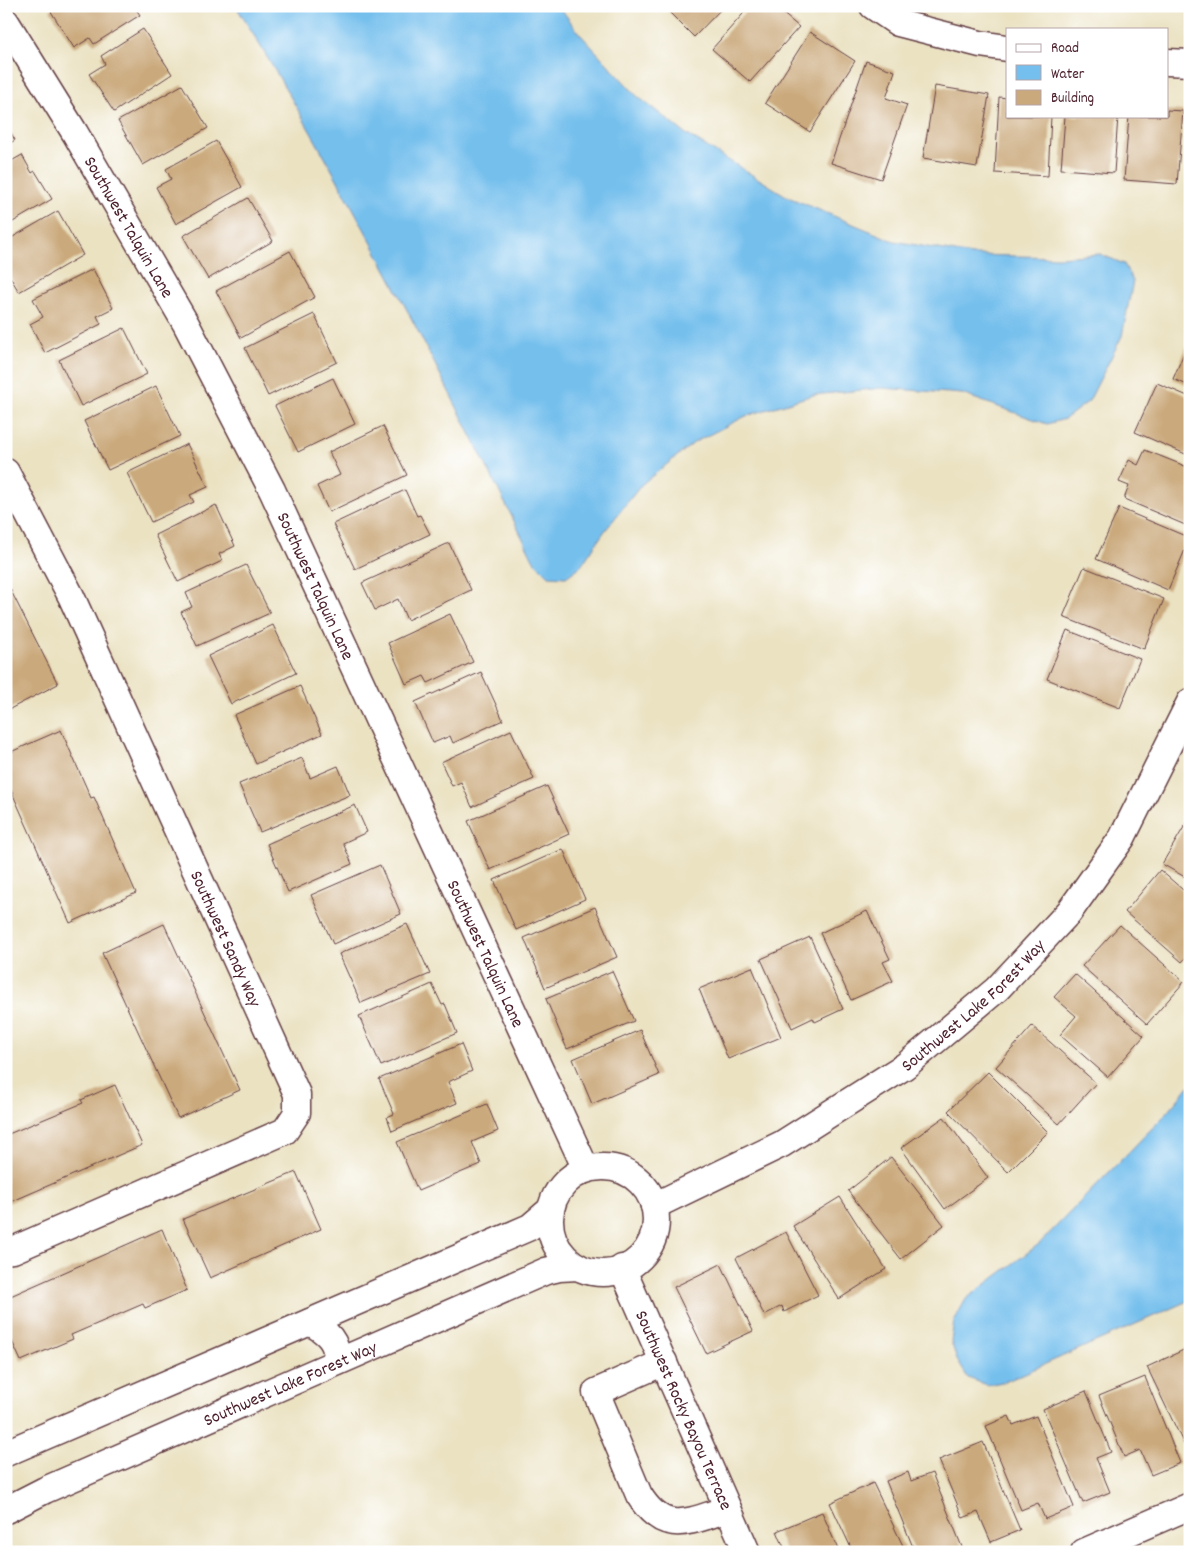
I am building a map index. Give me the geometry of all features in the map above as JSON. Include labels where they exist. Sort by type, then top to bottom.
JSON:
[{"type":"street","points":[[873,6],[898,23],[980,44],[1006,48]]},
{"type":"street","name":"Southwest Talquin Lane","points":[[6,22],[75,133],[182,316],[272,490],[586,1169]]},
{"type":"street","points":[[1168,62],[1190,63]]},
{"type":"street","name":"Southwest Sandy Way","points":[[6,472],[71,596],[297,1094],[297,1113],[286,1131],[22,1246],[6,1251]]},
{"type":"street","name":"Southwest Lake Forest Way","points":[[654,1206],[782,1144],[905,1066],[997,989],[1069,912],[1122,838],[1190,702]]},
{"type":"street","points":[[605,1166],[628,1173],[646,1189],[654,1206],[656,1216],[654,1234],[646,1251],[631,1265],[614,1272],[596,1273],[578,1267],[567,1260],[556,1245],[550,1227],[551,1209],[557,1192],[570,1178],[586,1169],[605,1166]]},
{"type":"street","points":[[6,1453],[530,1227],[551,1209]]},
{"type":"street","name":"Southwest Lake Forest Way","points":[[6,1510],[45,1490],[546,1271],[578,1267]]},
{"type":"street","name":"Southwest Rocky Bayou Terrace","points":[[622,1268],[747,1552]]},
{"type":"street","points":[[310,1322],[325,1331],[333,1339],[338,1352],[337,1362]]},
{"type":"street","points":[[664,1362],[596,1392],[638,1495],[648,1510],[659,1519],[673,1522],[692,1520],[728,1509]]},
{"type":"street","points":[[1084,1552],[1190,1506]]},
{"type":"water","points":[[236,6],[559,6],[579,33],[637,96],[686,134],[788,197],[894,241],[972,255],[1060,257],[1100,254],[1124,264],[1133,281],[1122,336],[1089,401],[1065,419],[1047,424],[962,394],[882,388],[813,395],[746,416],[695,442],[642,484],[604,532],[581,566],[566,577],[549,576],[534,561],[428,350],[354,211],[277,74]]},
{"type":"water","points":[[1190,1085],[1190,1300],[1007,1381],[987,1385],[968,1378],[957,1360],[951,1341],[954,1321],[966,1299],[1039,1244],[1165,1115]]},
{"type":"building","points":[[57,6],[134,6],[140,15],[94,44],[90,38],[74,48],[50,10]]},
{"type":"building","points":[[663,6],[724,6],[694,37]]},
{"type":"building","points":[[750,6],[774,6],[799,27],[750,82],[712,49]]},
{"type":"building","points":[[1136,6],[1166,6],[1166,10]]},
{"type":"building","points":[[143,29],[172,74],[114,112],[89,74],[105,64],[101,56]]},
{"type":"building","points":[[810,32],[855,61],[810,132],[765,103]]},
{"type":"building","points":[[866,61],[895,71],[886,98],[907,105],[881,179],[831,163]]},
{"type":"building","points":[[182,85],[208,128],[143,165],[118,121]]},
{"type":"building","points":[[935,86],[989,95],[977,167],[923,158]]},
{"type":"building","points":[[999,97],[1006,98],[1006,118],[1051,118],[1048,176],[995,173]]},
{"type":"building","points":[[1168,110],[1183,111],[1177,184],[1124,180],[1129,118],[1168,118]]},
{"type":"building","points":[[1065,118],[1118,118],[1114,173],[1061,169]]},
{"type":"building","points":[[6,125],[15,140],[6,146]]},
{"type":"building","points":[[216,141],[242,187],[176,224],[156,187],[171,179],[166,169]]},
{"type":"building","points":[[22,155],[32,173],[35,171],[52,199],[6,226],[6,164]]},
{"type":"building","points":[[248,198],[273,241],[208,279],[183,236]]},
{"type":"building","points":[[58,211],[83,255],[19,292],[6,270],[6,241]]},
{"type":"building","points":[[290,251],[315,297],[241,338],[216,291]]},
{"type":"building","points":[[93,269],[113,308],[97,316],[101,324],[45,353],[30,324],[43,317],[33,299]]},
{"type":"building","points":[[314,314],[337,362],[268,396],[245,348]]},
{"type":"building","points":[[124,328],[147,374],[81,406],[59,360]]},
{"type":"building","points":[[1190,339],[1190,386],[1173,379]]},
{"type":"building","points":[[333,378],[355,424],[298,452],[275,406]]},
{"type":"building","points":[[1157,383],[1190,397],[1190,456],[1135,432]]},
{"type":"building","points":[[156,386],[180,436],[108,470],[84,421]]},
{"type":"building","points":[[383,426],[407,475],[329,512],[317,486],[340,475],[329,452]]},
{"type":"building","points":[[187,444],[208,487],[190,495],[194,502],[151,522],[127,473]]},
{"type":"building","points":[[1145,450],[1190,468],[1190,527],[1124,499],[1129,486],[1119,482],[1129,460],[1138,465]]},
{"type":"building","points":[[405,490],[417,516],[420,515],[430,534],[355,569],[333,524]]},
{"type":"building","points":[[216,505],[235,546],[219,554],[222,561],[178,582],[155,535]]},
{"type":"building","points":[[1119,508],[1190,538],[1168,590],[1096,559]]},
{"type":"building","points":[[449,543],[471,590],[407,620],[398,599],[375,610],[362,583]]},
{"type":"building","points":[[246,565],[270,613],[197,646],[181,612],[192,607],[186,593]]},
{"type":"building","points":[[1084,567],[1164,599],[1144,649],[1063,617]]},
{"type":"building","points":[[6,581],[58,684],[6,711]]},
{"type":"building","points":[[450,614],[473,662],[428,683],[424,676],[406,684],[388,643]]},
{"type":"building","points":[[273,625],[296,673],[231,704],[208,656]]},
{"type":"building","points":[[1067,630],[1140,659],[1120,708],[1047,679]]},
{"type":"building","points":[[481,672],[503,720],[453,743],[450,736],[433,743],[415,702]]},
{"type":"building","points":[[300,686],[322,734],[256,764],[234,715]]},
{"type":"building","points":[[61,730],[91,798],[94,797],[136,893],[70,923],[6,779],[6,754]]},
{"type":"building","points":[[511,730],[534,779],[472,807],[461,782],[452,786],[441,762]]},
{"type":"building","points":[[302,758],[310,778],[338,766],[350,795],[260,832],[239,784]]},
{"type":"building","points":[[547,786],[569,834],[490,870],[468,821]]},
{"type":"building","points":[[355,805],[367,832],[343,843],[352,864],[288,892],[267,844]]},
{"type":"building","points":[[1190,817],[1190,880],[1162,864]]},
{"type":"building","points":[[563,849],[585,899],[516,930],[494,880]]},
{"type":"building","points":[[380,865],[401,914],[333,944],[311,895]]},
{"type":"building","points":[[1160,870],[1190,896],[1190,953],[1182,962],[1125,912]]},
{"type":"building","points":[[595,907],[617,957],[545,988],[524,938]]},
{"type":"building","points":[[867,911],[890,959],[883,962],[893,981],[851,1000],[820,933]]},
{"type":"building","points":[[164,924],[240,1090],[178,1118],[102,953]]},
{"type":"building","points":[[407,924],[430,974],[361,1003],[339,954]]},
{"type":"building","points":[[1120,925],[1184,982],[1147,1024],[1082,966]]},
{"type":"building","points":[[810,937],[843,1009],[815,1022],[813,1018],[792,1028],[761,959]]},
{"type":"building","points":[[752,967],[781,1037],[728,1059],[699,989]]},
{"type":"building","points":[[612,971],[634,1021],[567,1049],[546,999]]},
{"type":"building","points":[[1075,974],[1144,1036],[1108,1077],[1060,1035],[1076,1016],[1054,997]]},
{"type":"building","points":[[432,984],[442,1005],[445,1004],[457,1033],[381,1066],[359,1016]]},
{"type":"building","points":[[1032,1026],[1096,1083],[1059,1124],[996,1067]]},
{"type":"building","points":[[640,1030],[659,1075],[592,1104],[573,1059]]},
{"type":"building","points":[[461,1044],[472,1071],[448,1082],[457,1103],[392,1131],[387,1117],[394,1114],[379,1079]]},
{"type":"building","points":[[988,1072],[1048,1132],[1008,1172],[948,1111]]},
{"type":"building","points":[[115,1085],[142,1145],[6,1204],[6,1135],[83,1103],[81,1100]]},
{"type":"building","points":[[487,1104],[498,1131],[472,1142],[481,1164],[418,1191],[397,1142]]},
{"type":"building","points":[[944,1117],[988,1178],[945,1209],[901,1148]]},
{"type":"building","points":[[891,1157],[944,1225],[901,1259],[848,1191]]},
{"type":"building","points":[[296,1172],[321,1229],[210,1278],[183,1219]]},
{"type":"building","points":[[840,1197],[886,1269],[839,1299],[793,1226]]},
{"type":"building","points":[[162,1229],[187,1290],[145,1308],[143,1304],[71,1335],[73,1339],[21,1361],[6,1328],[6,1298]]},
{"type":"building","points":[[786,1232],[818,1295],[784,1312],[782,1306],[764,1315],[736,1258]]},
{"type":"building","points":[[721,1264],[753,1331],[706,1353],[674,1287]]},
{"type":"building","points":[[1190,1347],[1190,1457],[1147,1367]]},
{"type":"building","points":[[1145,1377],[1180,1463],[1151,1475],[1140,1450],[1124,1457],[1099,1396]]},
{"type":"building","points":[[1086,1391],[1111,1452],[1096,1458],[1110,1492],[1083,1503],[1043,1409]]},
{"type":"building","points":[[1009,1416],[1013,1425],[1036,1416],[1074,1507],[1045,1519],[1038,1503],[1021,1510],[986,1426]]},
{"type":"building","points":[[983,1442],[1020,1530],[991,1542],[978,1512],[963,1518],[939,1460]]},
{"type":"building","points":[[908,1472],[911,1481],[932,1473],[964,1552],[915,1552],[886,1481]]},
{"type":"building","points":[[873,1483],[906,1552],[853,1552],[830,1503]]},
{"type":"building","points":[[822,1512],[839,1552],[786,1552],[777,1531]]}]
